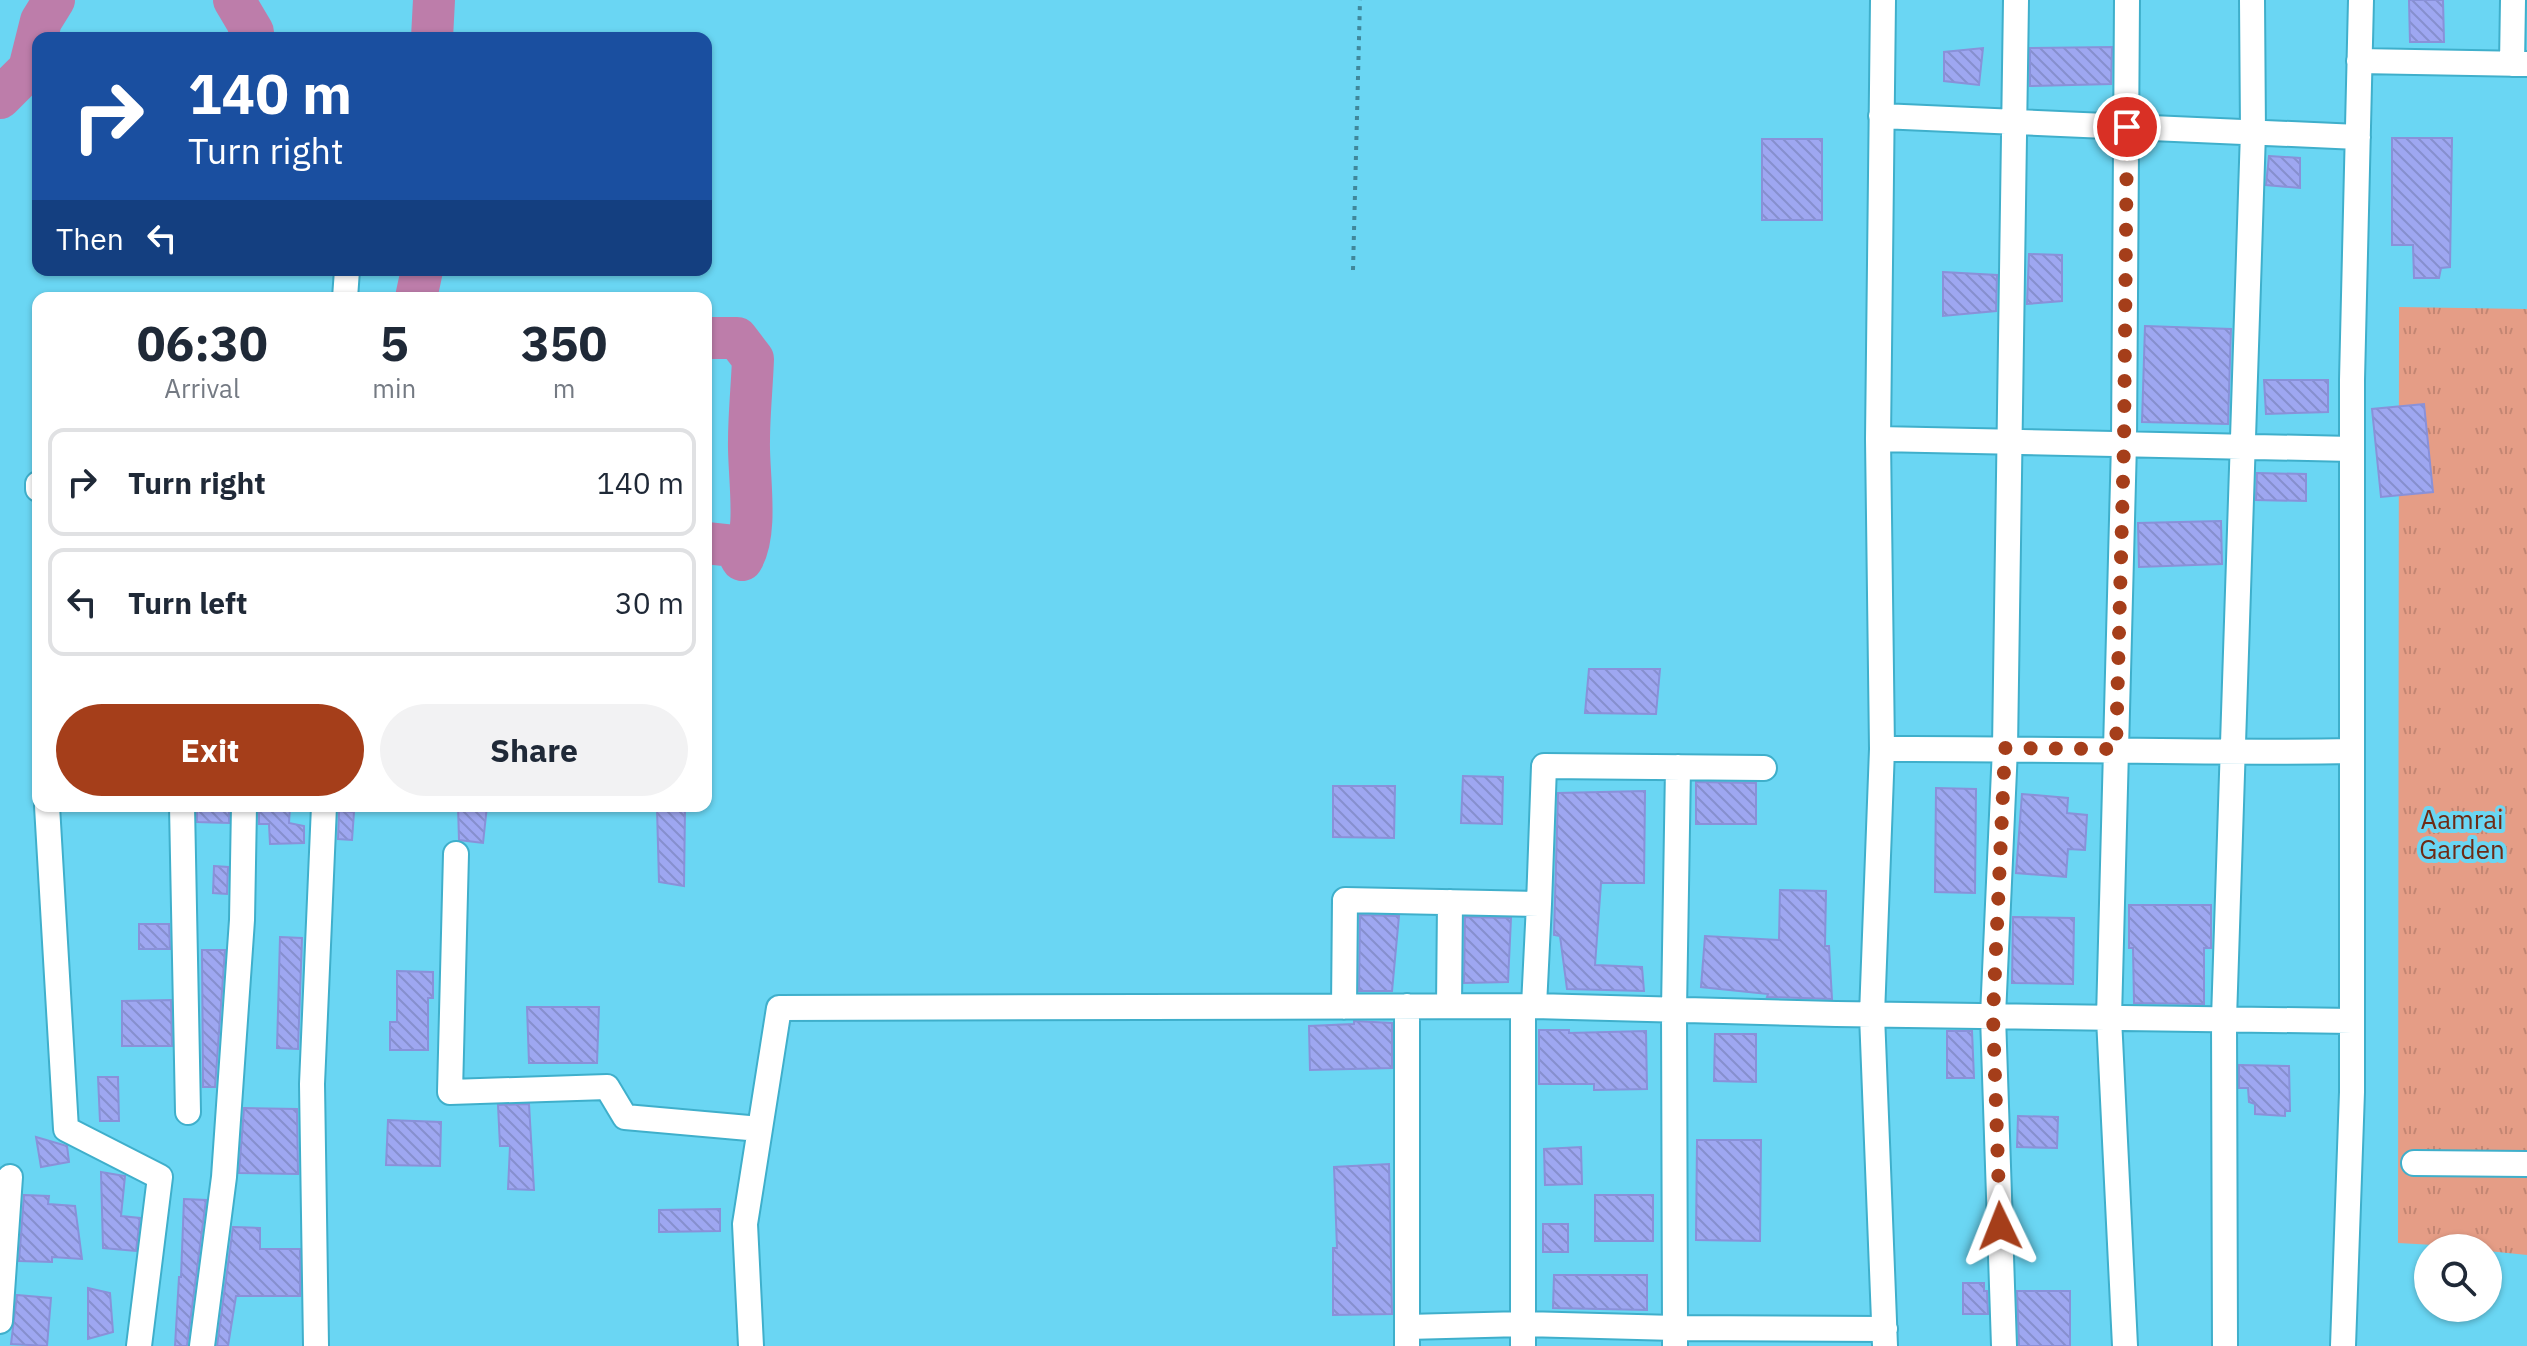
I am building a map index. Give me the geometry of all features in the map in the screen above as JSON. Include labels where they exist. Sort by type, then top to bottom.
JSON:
[{"type":"street","points":[[1407,1006],[1407,1336],[1885,1338],[1872,1015],[1882,749],[1878,439],[1883,0]]},
{"type":"street","points":[[2004,1346],[1993,1016],[2005,748],[2016,0]]},
{"type":"street","points":[[2125,1346],[2109,1018],[2124,443],[2127,0]]},
{"type":"street","points":[[2225,1346],[2224,1019],[2253,132],[2252,0]]},
{"type":"street","points":[[2343,1346],[2352,1092],[2352,449],[2361,0]]},
{"type":"street","points":[[2359,61],[2520,64],[2513,0]]},
{"type":"street","points":[[1881,116],[2358,137]]},
{"type":"street","points":[[1878,439],[2352,449]]},
{"type":"street","points":[[1882,749],[2116,749],[2231,753],[2352,751]]},
{"type":"street","points":[[1523,1335],[1528,1006],[1539,904],[1544,766],[1764,768]]},
{"type":"street","points":[[1675,1337],[1674,1010],[1678,767]]},
{"type":"street","points":[[47,812],[66,1129],[160,1177],[139,1346]]},
{"type":"street","points":[[182,812],[188,1112]]},
{"type":"street","points":[[202,1346],[224,1177],[242,920],[244,812]]},
{"type":"street","points":[[316,1346],[312,1084],[324,812]]},
{"type":"street","points":[[456,854],[450,1092],[607,1087],[625,1117],[760,1129]]},
{"type":"street","points":[[1344,1007],[1345,900],[1539,904]]},
{"type":"street","points":[[1449,1006],[1450,902]]},
{"type":"street","points":[[751,1346],[745,1224],[779,1008],[1528,1006],[1872,1015],[2352,1021]]},
{"type":"street","points":[[2414,1163],[2527,1164]]},
{"type":"street","points":[[0,1321],[10,1177]]},
{"type":"path","points":[[1353,270],[1360,0]]},
{"type":"green space","name":"Aamrai Garden","points":[[2399,307],[2527,309],[2527,1255],[2502,1252],[2502,1234],[2414,1234],[2414,1244],[2398,1243]]},
{"type":"building","points":[[2409,0],[2443,0],[2444,42],[2410,42]]},
{"type":"building","points":[[2112,47],[2111,84],[2030,86],[2030,48]]},
{"type":"building","points":[[1983,48],[1979,85],[1944,81],[1944,52]]},
{"type":"building","points":[[2392,138],[2452,138],[2450,267],[2441,268],[2439,278],[2414,278],[2413,245],[2392,245]]},
{"type":"building","points":[[1762,139],[1822,139],[1822,220],[1762,220]]},
{"type":"building","points":[[2269,156],[2300,158],[2300,188],[2266,185]]},
{"type":"building","points":[[2029,254],[2062,255],[2062,301],[2027,304]]},
{"type":"building","points":[[1943,272],[1997,275],[1996,311],[1943,316]]},
{"type":"building","points":[[2145,326],[2231,329],[2228,424],[2142,422]]},
{"type":"building","points":[[2264,380],[2328,380],[2328,412],[2266,414]]},
{"type":"building","points":[[2424,404],[2433,492],[2381,497],[2372,409]]},
{"type":"building","points":[[2257,473],[2306,474],[2306,501],[2256,500]]},
{"type":"building","points":[[2221,521],[2222,564],[2139,567],[2138,523]]},
{"type":"building","points":[[1589,669],[1660,669],[1656,714],[1585,713]]},
{"type":"building","points":[[1463,776],[1503,777],[1502,824],[1461,823]]},
{"type":"building","points":[[1696,782],[1756,783],[1756,824],[1696,824]]},
{"type":"building","points":[[1333,786],[1395,786],[1394,838],[1333,837]]},
{"type":"building","points":[[1936,788],[1976,789],[1975,893],[1935,892]]},
{"type":"building","points":[[1645,791],[1644,883],[1601,883],[1595,965],[1642,967],[1644,991],[1567,989],[1560,936],[1554,935],[1558,793]]},
{"type":"building","points":[[2022,794],[2068,798],[2067,813],[2087,815],[2085,850],[2068,849],[2066,877],[2016,873]]},
{"type":"building","points":[[197,812],[229,812],[229,823],[197,822]]},
{"type":"building","points":[[259,812],[290,812],[289,823],[304,826],[304,843],[270,844],[269,824],[259,824]]},
{"type":"building","points":[[339,812],[354,812],[352,840],[338,839]]},
{"type":"building","points":[[458,812],[486,812],[483,843],[459,840]]},
{"type":"building","points":[[657,812],[685,812],[684,886],[659,882]]},
{"type":"building","points":[[214,866],[228,867],[227,894],[213,893]]},
{"type":"building","points":[[1780,890],[1826,891],[1825,946],[1829,946],[1832,999],[1767,997],[1768,994],[1701,987],[1705,936],[1779,940]]},
{"type":"building","points":[[2129,905],[2211,905],[2211,948],[2204,948],[2204,1004],[2134,1003]]},
{"type":"building","points":[[1360,915],[1399,916],[1392,991],[1359,991]]},
{"type":"building","points":[[1465,917],[1511,918],[1508,982],[1464,983]]},
{"type":"building","points":[[2013,917],[2074,918],[2073,984],[2012,983]]},
{"type":"building","points":[[139,924],[169,924],[170,949],[139,949]]},
{"type":"building","points":[[280,937],[302,938],[298,1049],[277,1048]]},
{"type":"building","points":[[202,950],[225,950],[215,1087],[203,1087]]},
{"type":"building","points":[[397,971],[433,972],[433,998],[428,998],[428,1050],[390,1050],[390,1022],[397,1022]]},
{"type":"building","points":[[171,1000],[172,1046],[122,1046],[122,1001]]},
{"type":"building","points":[[527,1007],[599,1007],[597,1063],[529,1063]]},
{"type":"building","points":[[1354,1021],[1392,1023],[1392,1068],[1310,1070],[1309,1026],[1354,1024]]},
{"type":"building","points":[[1539,1030],[1569,1030],[1569,1033],[1646,1031],[1647,1089],[1594,1090],[1594,1084],[1539,1084]]},
{"type":"building","points":[[1947,1031],[1972,1031],[1974,1078],[1947,1078]]},
{"type":"building","points":[[1715,1034],[1756,1034],[1756,1082],[1714,1081]]},
{"type":"building","points":[[2239,1065],[2289,1066],[2290,1111],[2285,1111],[2285,1116],[2255,1114],[2255,1104],[2249,1102],[2248,1088],[2239,1088]]},
{"type":"building","points":[[98,1077],[118,1077],[119,1121],[100,1121]]},
{"type":"building","points":[[529,1104],[534,1190],[508,1189],[510,1146],[500,1146],[498,1105]]},
{"type":"building","points":[[244,1108],[297,1109],[298,1174],[239,1173]]},
{"type":"building","points":[[2018,1116],[2058,1117],[2057,1148],[2017,1147]]},
{"type":"building","points":[[388,1120],[441,1122],[440,1166],[386,1165]]},
{"type":"building","points":[[36,1137],[67,1146],[69,1162],[41,1167]]},
{"type":"building","points":[[1697,1140],[1761,1140],[1760,1241],[1696,1240]]},
{"type":"building","points":[[1581,1147],[1582,1184],[1545,1185],[1544,1149]]},
{"type":"building","points":[[1389,1164],[1392,1314],[1333,1315],[1333,1248],[1337,1248],[1334,1167]]},
{"type":"building","points":[[101,1172],[125,1176],[121,1216],[140,1218],[136,1251],[103,1248]]},
{"type":"building","points":[[24,1195],[49,1196],[48,1204],[75,1206],[82,1259],[52,1257],[52,1262],[19,1261]]},
{"type":"building","points":[[1595,1195],[1653,1195],[1653,1241],[1595,1241]]},
{"type":"building","points":[[184,1199],[206,1200],[187,1346],[175,1346],[181,1277]]},
{"type":"building","points":[[720,1209],[720,1231],[659,1232],[659,1210]]},
{"type":"building","points":[[1543,1224],[1568,1224],[1568,1252],[1543,1252]]},
{"type":"building","points":[[233,1227],[260,1228],[260,1249],[300,1249],[300,1296],[236,1296],[228,1346],[217,1346]]},
{"type":"building","points":[[1554,1275],[1647,1275],[1647,1310],[1553,1308]]},
{"type":"building","points":[[1963,1283],[1984,1283],[1988,1314],[1963,1314]]},
{"type":"building","points":[[88,1288],[110,1293],[113,1332],[88,1339]]},
{"type":"building","points":[[2017,1291],[2070,1291],[2070,1346],[2019,1346]]},
{"type":"building","points":[[17,1295],[51,1298],[47,1346],[11,1344]]},
{"type":"waterway","points":[[38,32],[54,0]]},
{"type":"waterway","points":[[234,0],[253,32]]},
{"type":"waterway","points":[[432,32],[434,0]]},
{"type":"waterway","points":[[0,98],[29,69],[32,57]]},
{"type":"waterway","points":[[417,292],[421,276]]},
{"type":"waterway","points":[[712,338],[737,338],[753,359],[749,441],[750,535],[742,560],[734,546],[712,544]]},
{"type":"route","points":[[2000,1226],[1993,1016],[2005,748],[2116,749],[2124,443],[2127,127]]}]
